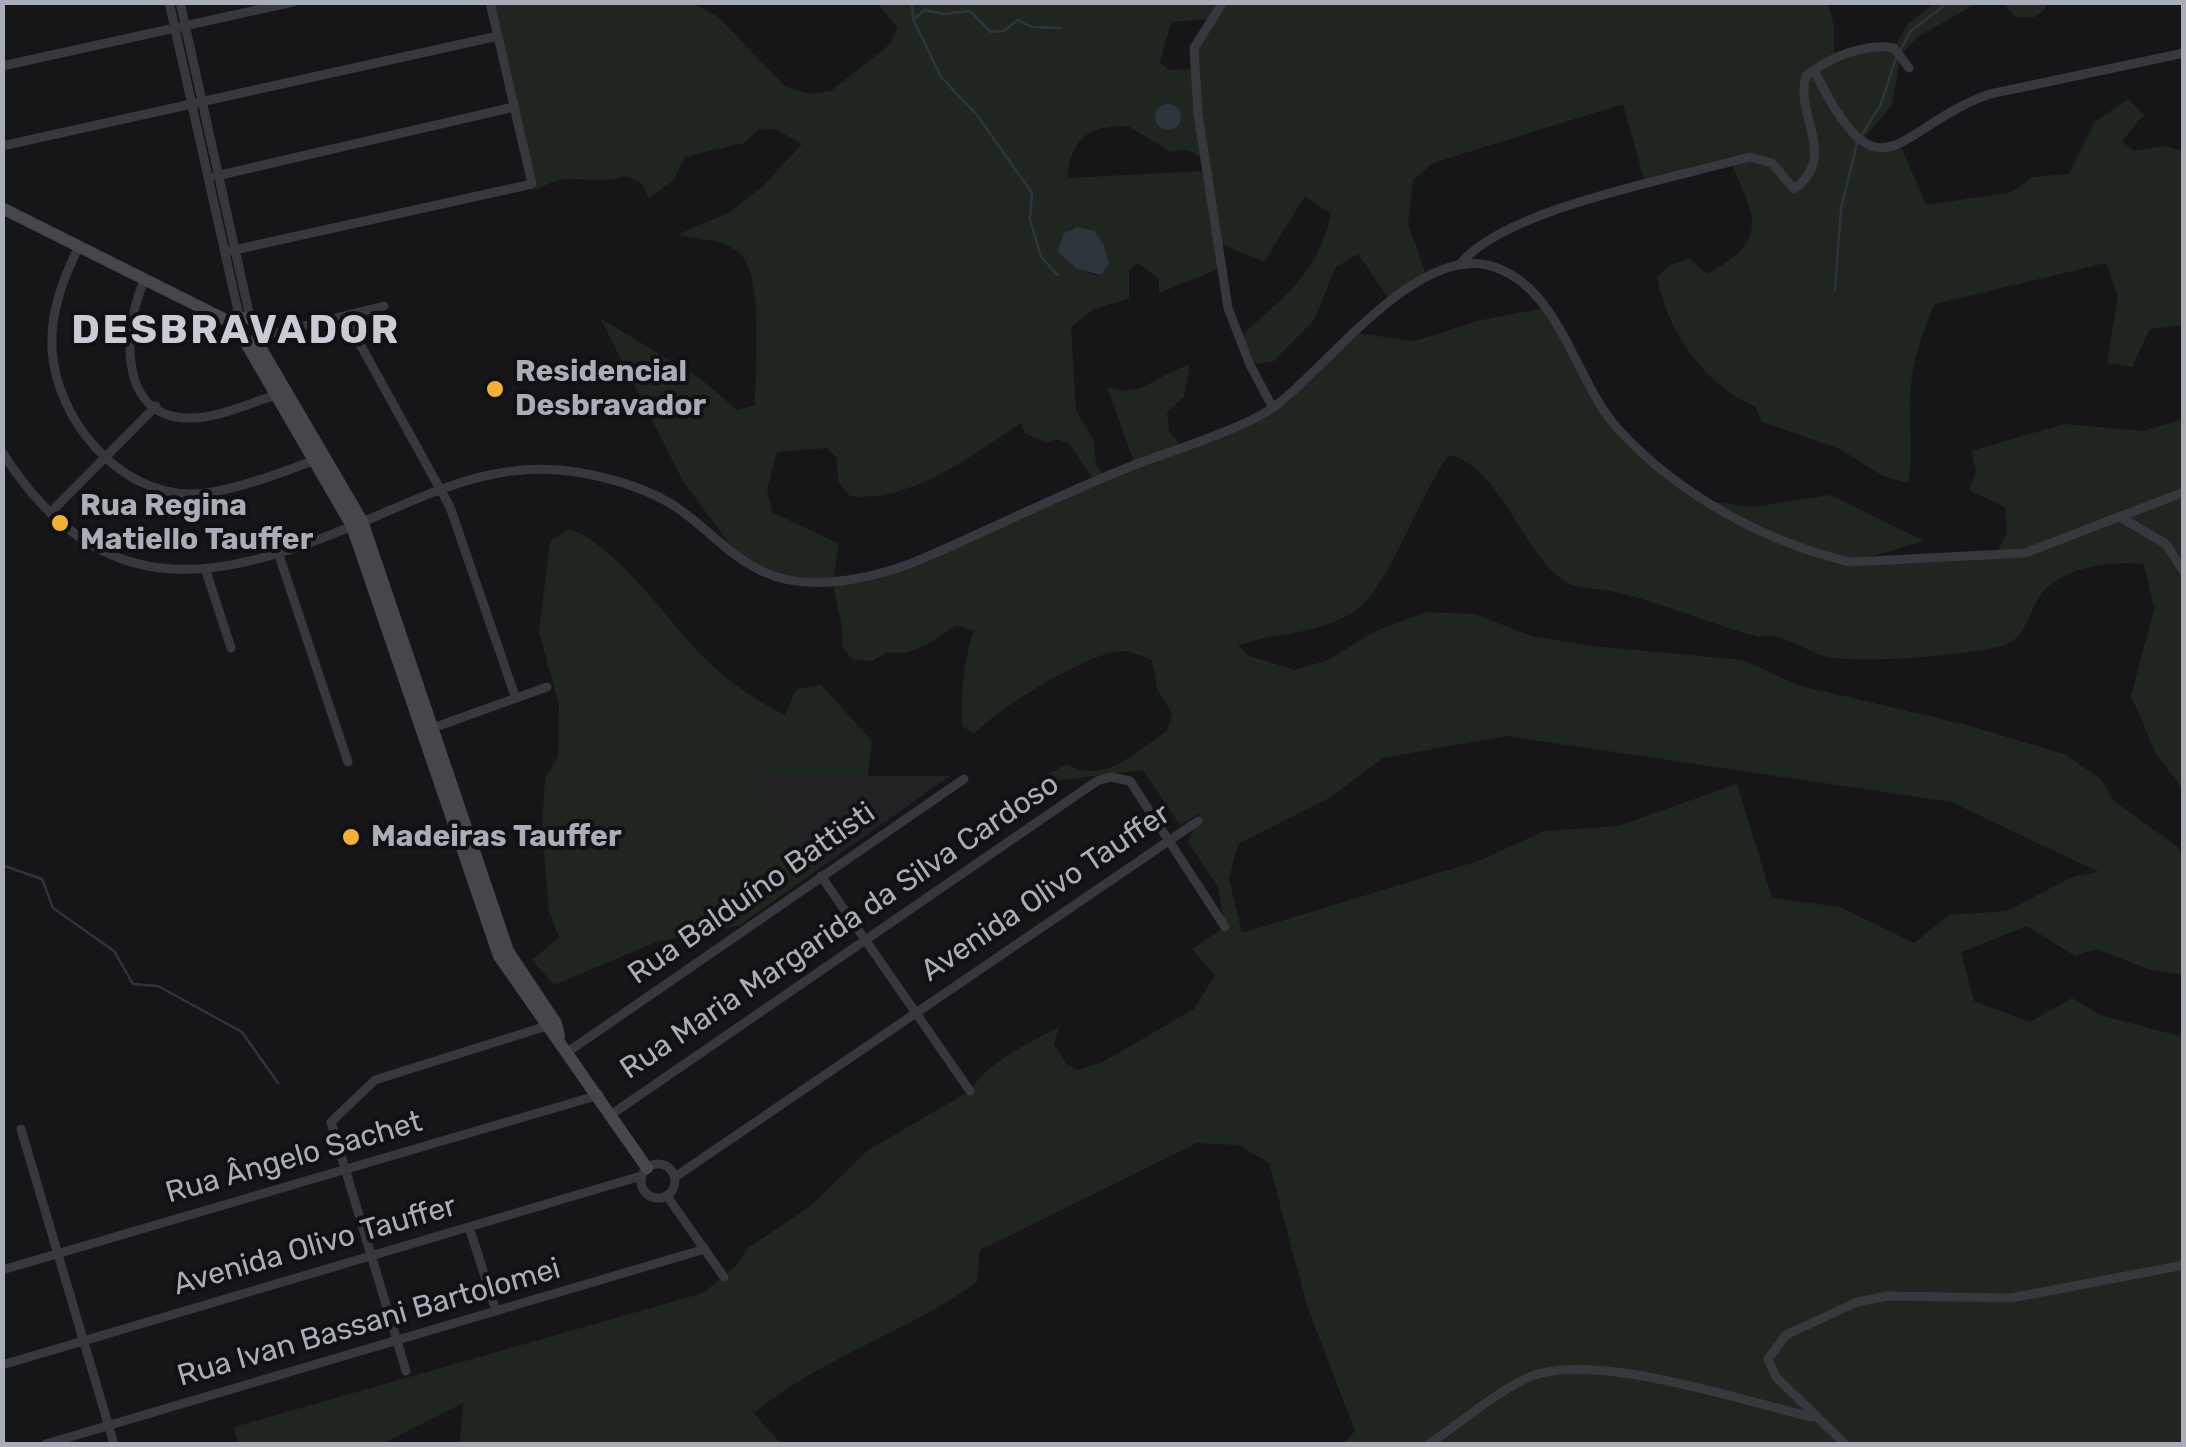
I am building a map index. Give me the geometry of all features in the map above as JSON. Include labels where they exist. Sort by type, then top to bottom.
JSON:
[{"type":"street","points":[[169,2],[180,27],[246,321],[357,524],[482,892],[508,951],[551,1025],[612,1114],[644,1172],[647,1195],[667,1196]]},
{"type":"street","points":[[180,2],[180,27]]},
{"type":"street","points":[[2,66],[293,2]]},
{"type":"street","points":[[230,251],[532,184],[490,2]]},
{"type":"street","points":[[1223,2],[1194,48],[1195,96],[1228,308],[1250,366],[1273,408]]},
{"type":"street","points":[[2,146],[498,36]]},
{"type":"street","points":[[1460,264],[1474,246],[1519,221],[1750,157],[1763,158],[1791,188],[1799,186],[1815,155],[1816,135],[1803,86],[1814,70],[1862,49],[1897,51],[1908,68]]},
{"type":"street","points":[[1814,70],[1834,111],[1855,136],[1866,144],[1884,148],[1902,146],[1966,102],[1990,94],[2184,53]]},
{"type":"street","points":[[214,177],[514,107]]},
{"type":"street","points":[[2,208],[145,279],[246,321],[284,328]]},
{"type":"street","points":[[79,246],[55,305],[52,350],[66,402],[105,458],[152,486],[193,494],[319,458]]},
{"type":"street","points":[[2,452],[50,513],[121,558],[158,570],[206,571],[278,552],[488,472],[575,472],[624,484],[670,503],[742,560],[770,576],[856,581],[925,558],[1273,408],[1390,301],[1427,277],[1460,264],[1488,265],[1536,296],[1616,428],[1654,463],[1704,500],[1796,545],[1850,562],[2025,553],[2184,492]]},
{"type":"street","points":[[145,279],[130,318],[128,351],[139,386],[156,406],[185,418],[282,393]]},
{"type":"street","points":[[246,321],[236,334],[254,340],[284,328],[384,306]]},
{"type":"street","points":[[345,317],[441,487],[515,696]]},
{"type":"street","points":[[50,513],[156,406]]},
{"type":"street","points":[[2120,517],[2166,544],[2184,572]]},
{"type":"street","points":[[278,552],[348,762]]},
{"type":"street","points":[[206,571],[231,648]]},
{"type":"street","points":[[426,730],[546,687]]},
{"type":"street","name":"Rua Maria Margarida da Silva Cardoso","points":[[612,1114],[1097,782],[1111,777],[1130,781],[1170,839]]},
{"type":"street","name":"Rua Balduíno Battisti","points":[[568,1051],[964,779]]},
{"type":"street","name":"Avenida Olivo Tauffer","points":[[675,1177],[1198,821]]},
{"type":"street","points":[[1170,839],[1225,927]]},
{"type":"street","points":[[820,876],[970,1091]]},
{"type":"street","points":[[406,1371],[331,1122],[375,1080],[551,1025]]},
{"type":"street","name":"Rua Ângelo Sachet","points":[[2,1270],[599,1095]]},
{"type":"street","points":[[21,1129],[114,1444]]},
{"type":"street","points":[[644,1172],[666,1166],[675,1177],[667,1196]]},
{"type":"street","name":"Avenida Olivo Tauffer","points":[[2,1365],[644,1172]]},
{"type":"street","points":[[667,1196],[724,1277]]},
{"type":"street","points":[[470,1226],[496,1311]]},
{"type":"street","name":"Rua Ivan Bassani Bartolomei","points":[[46,1444],[705,1249]]},
{"type":"street","points":[[1846,1444],[1814,1418],[1776,1377],[1768,1359],[1786,1334],[1857,1302],[1887,1296],[2011,1298],[2184,1265]]},
{"type":"street","points":[[1429,1444],[1526,1378],[1568,1368],[1620,1372],[1814,1418]]},
{"type":"shaded area","points":[[492,3],[693,3],[718,17],[786,87],[809,94],[831,91],[890,44],[898,28],[877,3],[1828,3],[1834,27],[1834,58],[1862,49],[1894,48],[1908,24],[1934,3],[1977,3],[1918,37],[1901,54],[1892,105],[1862,140],[1901,146],[1926,205],[2012,192],[2033,177],[2069,174],[2095,122],[2128,99],[2144,115],[2122,141],[2134,151],[2165,146],[2183,151],[2183,325],[2150,329],[2132,367],[2107,363],[2118,296],[2106,263],[1935,304],[1913,370],[1908,483],[1881,475],[1840,449],[1762,422],[1755,406],[1720,385],[1691,354],[1669,317],[1657,277],[1670,265],[1690,259],[1707,274],[1741,250],[1752,227],[1747,199],[1731,163],[1646,186],[1623,104],[1433,163],[1413,180],[1408,224],[1427,277],[1390,301],[1358,254],[1336,267],[1314,320],[1274,361],[1250,365],[1239,338],[1284,297],[1317,254],[1331,214],[1305,196],[1264,262],[1217,242],[1221,268],[1159,293],[1159,279],[1138,263],[1129,271],[1129,299],[1094,309],[1071,327],[1076,410],[1094,441],[1096,464],[1104,477],[1135,465],[1107,387],[1141,388],[1190,365],[1184,397],[1167,412],[1169,431],[1181,447],[1273,408],[1355,333],[1415,341],[1477,321],[1544,308],[1616,428],[1704,500],[1752,507],[1830,495],[1924,541],[1855,561],[1996,554],[2007,533],[2005,507],[1969,490],[1976,472],[1971,451],[2064,424],[2143,431],[2183,419],[2183,790],[2156,754],[2131,696],[2154,609],[2144,564],[2102,565],[2060,578],[2039,597],[2017,637],[2004,645],[1917,657],[1829,657],[1786,639],[1758,637],[1629,596],[1566,582],[1536,552],[1483,475],[1467,462],[1449,455],[1385,573],[1363,604],[1351,614],[1320,627],[1238,645],[1249,656],[1295,670],[1328,660],[1374,632],[1426,612],[1475,614],[1531,636],[1592,646],[1743,660],[1797,685],[1963,724],[2064,754],[2101,779],[2114,801],[2178,847],[2183,859],[2183,975],[2148,969],[2096,949],[2075,956],[2027,926],[1961,952],[1974,1001],[2030,1022],[2072,998],[2100,1015],[2179,1036],[2183,1031],[2183,1444],[1343,1444],[1355,1431],[1307,1306],[1269,1163],[1238,1145],[1197,1143],[980,1250],[977,1282],[780,1393],[754,1413],[781,1444],[460,1444],[463,1403],[382,1444],[238,1444],[234,1427],[703,1293],[736,1266],[748,1248],[812,1205],[868,1150],[970,1091],[987,1071],[1010,1054],[1059,1027],[1054,1044],[1067,1065],[1078,1070],[1101,1063],[1194,1009],[1215,975],[1192,949],[1225,927],[1218,887],[1188,842],[1201,812],[1180,825],[1143,770],[1055,781],[1046,775],[1067,764],[1080,770],[1106,769],[1167,731],[1172,713],[1158,691],[1152,660],[1122,651],[1088,661],[1022,697],[974,734],[962,726],[962,689],[974,630],[956,625],[915,650],[887,652],[872,661],[852,659],[842,646],[833,582],[770,576],[742,561],[683,481],[600,318],[701,379],[737,410],[755,405],[757,324],[746,263],[725,244],[677,235],[730,212],[765,184],[802,144],[775,129],[758,130],[744,143],[685,157],[673,181],[649,198],[641,183],[627,176],[560,180],[537,190]],"holes":[[[1211,19],[1194,48],[1193,69],[1170,70],[1160,63],[1171,22]],[[1128,126],[1171,152],[1187,150],[1203,157],[1204,171],[1067,178],[1073,153],[1084,137]],[[1077,227],[1093,230],[1101,275],[1084,271],[1074,263],[1064,233]],[[1021,423],[1025,433],[1047,443],[1055,439],[1069,443],[1094,481],[890,572],[833,580],[839,544],[772,512],[767,490],[777,452],[827,448],[837,458],[838,481],[850,496],[873,496],[918,484]],[[1506,736],[1951,802],[2099,872],[2072,877],[2007,911],[1949,915],[1914,943],[1840,907],[1772,898],[1737,784],[1618,826],[1544,831],[1481,860],[1242,933],[1229,879],[1238,844],[1331,797],[1383,758]]]},
{"type":"shaded area","points":[[2004,3],[2046,3],[2035,17],[2015,17]]},
{"type":"shaded area","points":[[1168,104],[1177,108],[1181,117],[1177,126],[1168,130],[1159,126],[1155,117],[1159,108]]},
{"type":"shaded area","points":[[1077,227],[1093,230],[1104,245],[1109,264],[1101,275],[1077,269],[1057,251],[1064,233]]},
{"type":"shaded area","points":[[568,529],[600,546],[617,561],[702,656],[747,693],[785,715],[796,689],[821,685],[872,741],[868,776],[752,777],[816,871],[740,925],[656,942],[554,985],[532,960],[559,937],[549,911],[542,828],[545,778],[558,757],[559,705],[539,632],[550,541]]},
{"type":"shaded area","points":[[751,776],[950,776],[816,871]]},
{"type":"waterway","points":[[912,2],[913,19],[941,77],[977,115],[1032,193],[1030,219],[1041,257],[1058,275]]},
{"type":"waterway","points":[[1900,51],[1910,32],[1948,2]]},
{"type":"waterway","points":[[915,18],[925,10],[943,14],[970,11],[991,32],[1003,31],[1018,20],[1032,27],[1061,28]]},
{"type":"waterway","points":[[1861,136],[1881,104],[1896,58]]},
{"type":"waterway","points":[[1835,290],[1841,209],[1857,143]]},
{"type":"waterway","points":[[2,865],[42,879],[53,908],[114,951],[133,984],[158,986],[242,1032],[278,1083]]},
{"type":"place","name":"Residencial Desbravador","points":[[495,389]]},
{"type":"place","name":"Rua Regina Matiello Tauffer","points":[[60,523]]},
{"type":"place","name":"Madeiras Tauffer","points":[[351,837]]},
{"type":"district","name":"DESBRAVADOR","points":[[236,331]]}]
